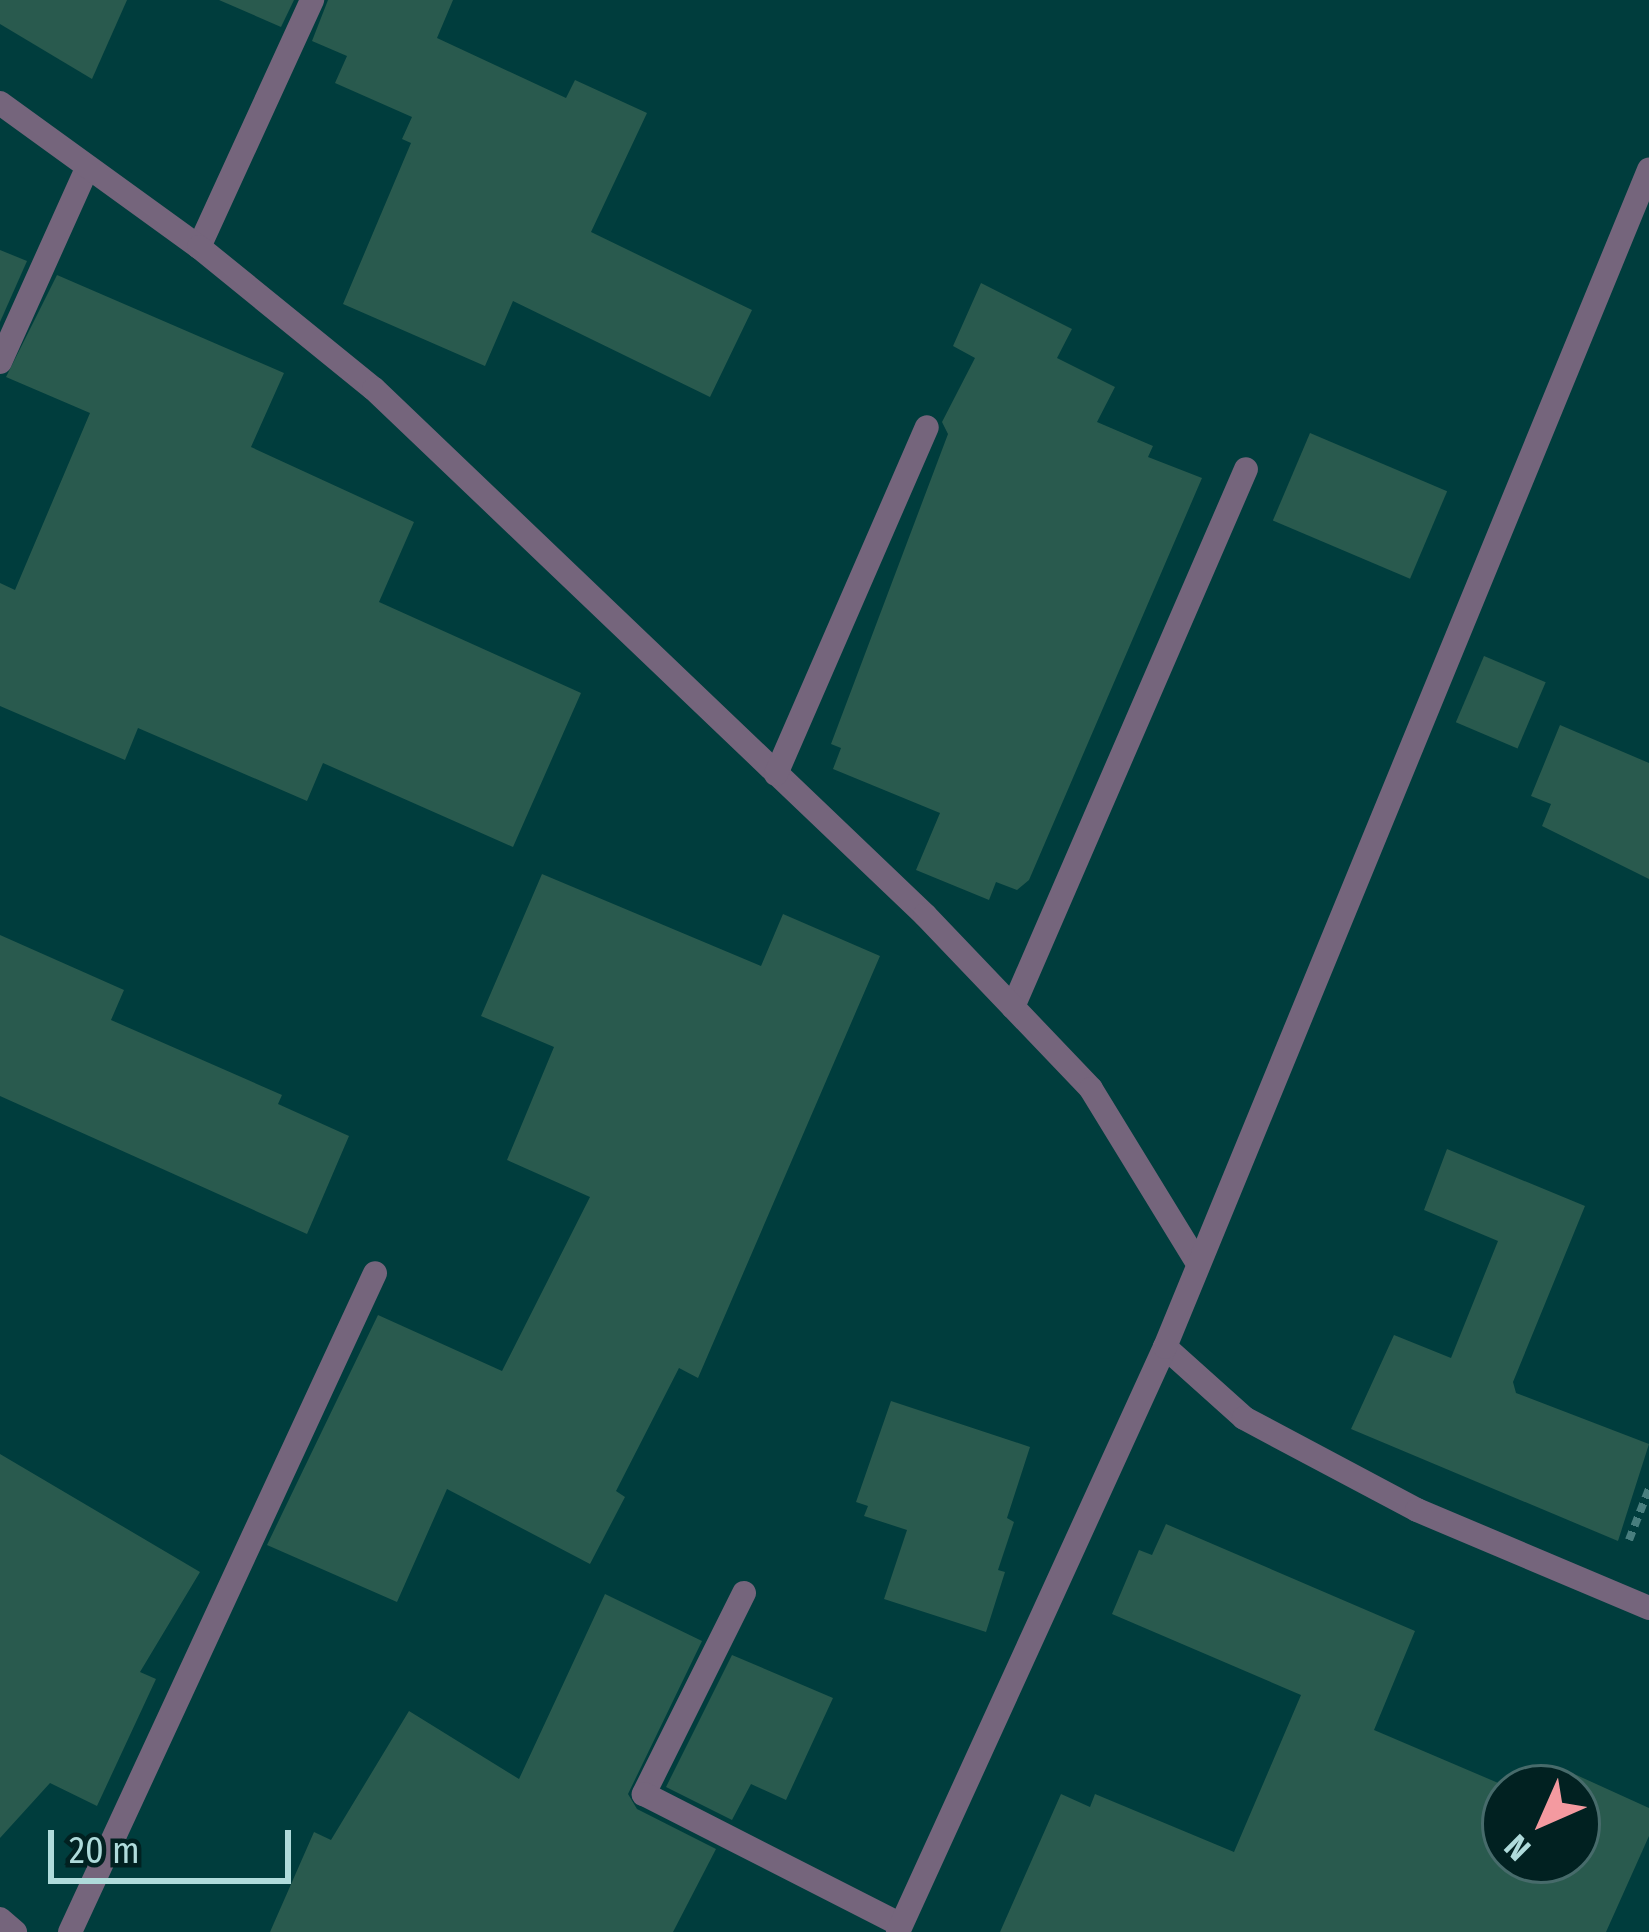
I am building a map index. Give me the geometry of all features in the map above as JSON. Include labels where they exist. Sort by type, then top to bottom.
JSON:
[{"type":"street","points":[[200,247],[313,0]]},
{"type":"street","points":[[0,103],[86,171],[200,247],[374,389],[776,774],[1090,1089],[1195,1259]]},
{"type":"street","points":[[744,1593],[644,1794],[900,1928],[1165,1346],[1195,1259],[1649,170]]},
{"type":"street","points":[[0,362],[86,171]]},
{"type":"street","points":[[776,774],[927,427]]},
{"type":"street","points":[[1013,1007],[1246,469]]},
{"type":"street","points":[[70,1932],[375,1274]]},
{"type":"street","points":[[1165,1346],[1244,1418],[1418,1510],[1649,1608]]},
{"type":"street","points":[[0,1919],[15,1932]]},
{"type":"building","points":[[0,0],[127,0],[92,79],[0,24]]},
{"type":"building","points":[[219,0],[294,0],[281,27]]},
{"type":"building","points":[[328,0],[453,0],[437,38],[566,98],[575,80],[647,113],[591,232],[752,310],[710,397],[513,301],[485,366],[343,304],[411,143],[402,139],[412,117],[335,83],[347,56],[312,41]]},
{"type":"building","points":[[0,250],[27,261],[0,322]]},
{"type":"building","points":[[57,275],[284,373],[251,447],[414,522],[379,602],[581,693],[513,847],[323,763],[307,801],[138,728],[125,760],[0,706],[0,583],[15,590],[90,413],[6,377]]},
{"type":"building","points":[[981,283],[1072,329],[1057,358],[1115,387],[1097,422],[1153,446],[1148,457],[1202,478],[1029,880],[1017,890],[996,882],[989,900],[916,870],[940,813],[833,769],[841,748],[831,744],[948,434],[942,422],[975,358],[953,346]]},
{"type":"building","points":[[1310,433],[1447,491],[1410,579],[1273,520]]},
{"type":"building","points":[[1484,656],[1546,682],[1518,748],[1456,722]]},
{"type":"building","points":[[1560,725],[1649,763],[1649,879],[1542,826],[1551,804],[1531,796]]},
{"type":"building","points":[[542,874],[761,966],[783,914],[880,956],[698,1378],[679,1368],[616,1491],[625,1497],[590,1564],[447,1489],[397,1602],[267,1545],[378,1315],[502,1371],[590,1197],[507,1160],[554,1047],[481,1016]]},
{"type":"building","points":[[0,935],[124,990],[111,1020],[282,1095],[278,1104],[349,1136],[307,1234],[0,1096]]},
{"type":"building","points":[[1447,1149],[1585,1206],[1513,1382],[1516,1393],[1649,1444],[1618,1541],[1351,1429],[1394,1335],[1451,1358],[1498,1241],[1424,1210]]},
{"type":"building","points":[[891,1401],[1030,1447],[1007,1518],[1014,1522],[998,1570],[1005,1572],[986,1632],[884,1599],[907,1530],[864,1516],[868,1506],[856,1502]]},
{"type":"building","points":[[0,1454],[200,1572],[140,1672],[156,1679],[97,1806],[50,1783],[0,1838]]},
{"type":"building","points":[[1166,1524],[1415,1631],[1374,1730],[1481,1776],[1481,1884],[1601,1884],[1601,1786],[1649,1808],[1649,1836],[1606,1932],[1000,1932],[1061,1794],[1090,1807],[1095,1794],[1234,1852],[1301,1695],[1112,1614],[1139,1550],[1152,1555]]},
{"type":"building","points":[[605,1594],[702,1641],[628,1794],[637,1809],[716,1849],[673,1932],[270,1932],[314,1832],[331,1840],[409,1711],[519,1779]]},
{"type":"building","points":[[732,1655],[833,1698],[786,1800],[751,1784],[732,1820],[666,1787]]}]
